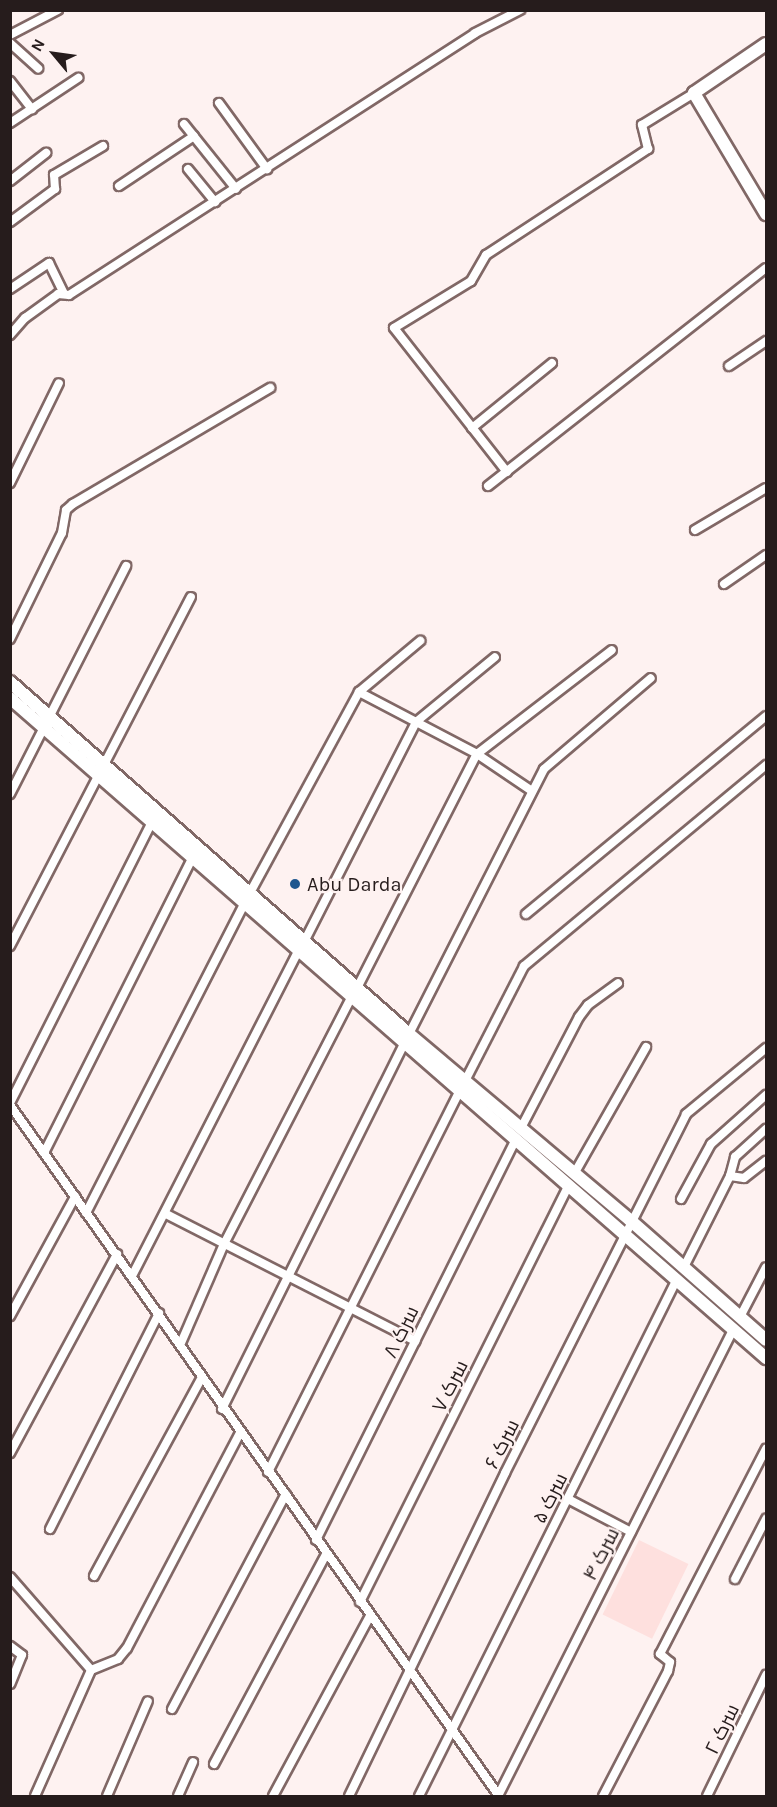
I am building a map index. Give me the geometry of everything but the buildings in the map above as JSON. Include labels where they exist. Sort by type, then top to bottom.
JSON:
[{"type":"street","points":[[10,35],[58,10]]},
{"type":"street","points":[[10,335],[25,318],[64,294],[69,295],[475,33],[520,10]]},
{"type":"street","points":[[10,43],[38,68]]},
{"type":"street","points":[[507,472],[395,331],[396,326],[471,281],[486,255],[648,149],[642,125],[766,44]]},
{"type":"street","points":[[10,123],[78,78]]},
{"type":"street","points":[[10,81],[32,109]]},
{"type":"street","points":[[694,93],[766,214]]},
{"type":"street","points":[[219,103],[267,169]]},
{"type":"street","points":[[184,123],[236,189]]},
{"type":"street","points":[[119,186],[194,136]]},
{"type":"street","points":[[10,222],[55,189],[54,175],[103,146]]},
{"type":"street","points":[[10,181],[46,153]]},
{"type":"street","points":[[188,169],[215,202]]},
{"type":"street","points":[[10,289],[49,262],[64,294]]},
{"type":"street","points":[[488,486],[766,268]]},
{"type":"street","points":[[729,366],[766,341]]},
{"type":"street","points":[[472,428],[552,363]]},
{"type":"street","points":[[10,483],[59,382]]},
{"type":"street","points":[[10,639],[62,533],[66,510],[72,504],[270,388]]},
{"type":"street","points":[[695,530],[766,488]]},
{"type":"street","points":[[724,584],[766,555]]},
{"type":"street","points":[[10,794],[126,566]]},
{"type":"street","points":[[10,946],[191,597]]},
{"type":"street","points":[[86,1213],[247,898],[359,692],[420,641]]},
{"type":"street","points":[[181,1343],[224,1244],[477,754],[612,650]]},
{"type":"street","points":[[132,1276],[166,1214],[416,722],[495,657]]},
{"type":"street","points":[[222,1409],[286,1276],[544,769],[651,678]]},
{"type":"street","points":[[10,682],[47,722],[354,992],[519,1133],[571,1179],[624,1232],[766,1358]]},
{"type":"street","points":[[359,692],[477,754],[532,791]]},
{"type":"street","points":[[10,698],[47,722]]},
{"type":"street","points":[[526,914],[766,716]]},
{"type":"street","points":[[268,1472],[524,966],[766,765]]},
{"type":"street","points":[[155,816],[10,1104],[181,1343],[222,1409],[286,1494],[316,1540],[498,1796]]},
{"type":"street","points":[[44,1153],[196,853]]},
{"type":"street","name":"سرک ۸","points":[[316,1540],[579,1017],[588,1005],[618,983]]},
{"type":"street","name":"سرک ۷","points":[[360,1602],[571,1179],[646,1047]]},
{"type":"street","name":"سرک ۶","points":[[350,1797],[624,1232],[686,1114],[766,1048]]},
{"type":"street","points":[[681,1199],[711,1144],[766,1095]]},
{"type":"street","points":[[684,1267],[730,1176],[735,1157],[766,1129]]},
{"type":"street","points":[[730,1176],[744,1178],[766,1161]]},
{"type":"street","points":[[571,1179],[630,1220],[766,1340]]},
{"type":"street","points":[[10,1316],[75,1197]]},
{"type":"street","points":[[166,1214],[415,1341]]},
{"type":"street","points":[[10,1453],[117,1254]]},
{"type":"street","points":[[740,1317],[766,1267]]},
{"type":"street","name":"سرک ۵","points":[[419,1797],[677,1279]]},
{"type":"street","points":[[50,1529],[159,1313]]},
{"type":"street","name":"سرک ۴","points":[[498,1796],[734,1328]]},
{"type":"street","points":[[94,1576],[202,1377]]},
{"type":"street","points":[[35,1797],[91,1670],[118,1659],[127,1648],[240,1433]]},
{"type":"street","points":[[603,1797],[669,1671],[670,1662],[660,1654],[766,1449]]},
{"type":"street","points":[[172,1709],[286,1494]]},
{"type":"street","points":[[568,1499],[631,1532]]},
{"type":"street","points":[[735,1579],[766,1519]]},
{"type":"street","points":[[214,1764],[326,1554]]},
{"type":"street","points":[[10,1577],[91,1670]]},
{"type":"street","points":[[273,1797],[370,1616]]},
{"type":"street","points":[[10,1646],[22,1655],[10,1684]]},
{"type":"street","name":"سرک ۲","points":[[707,1797],[766,1675]]},
{"type":"street","points":[[107,1797],[148,1701]]},
{"type":"street","points":[[178,1797],[193,1762]]},
{"type":"shaded area","points":[[639,1540],[688,1564],[652,1639],[603,1615]]},
{"type":"place","name":"Abu Darda","points":[[295,884]]}]
